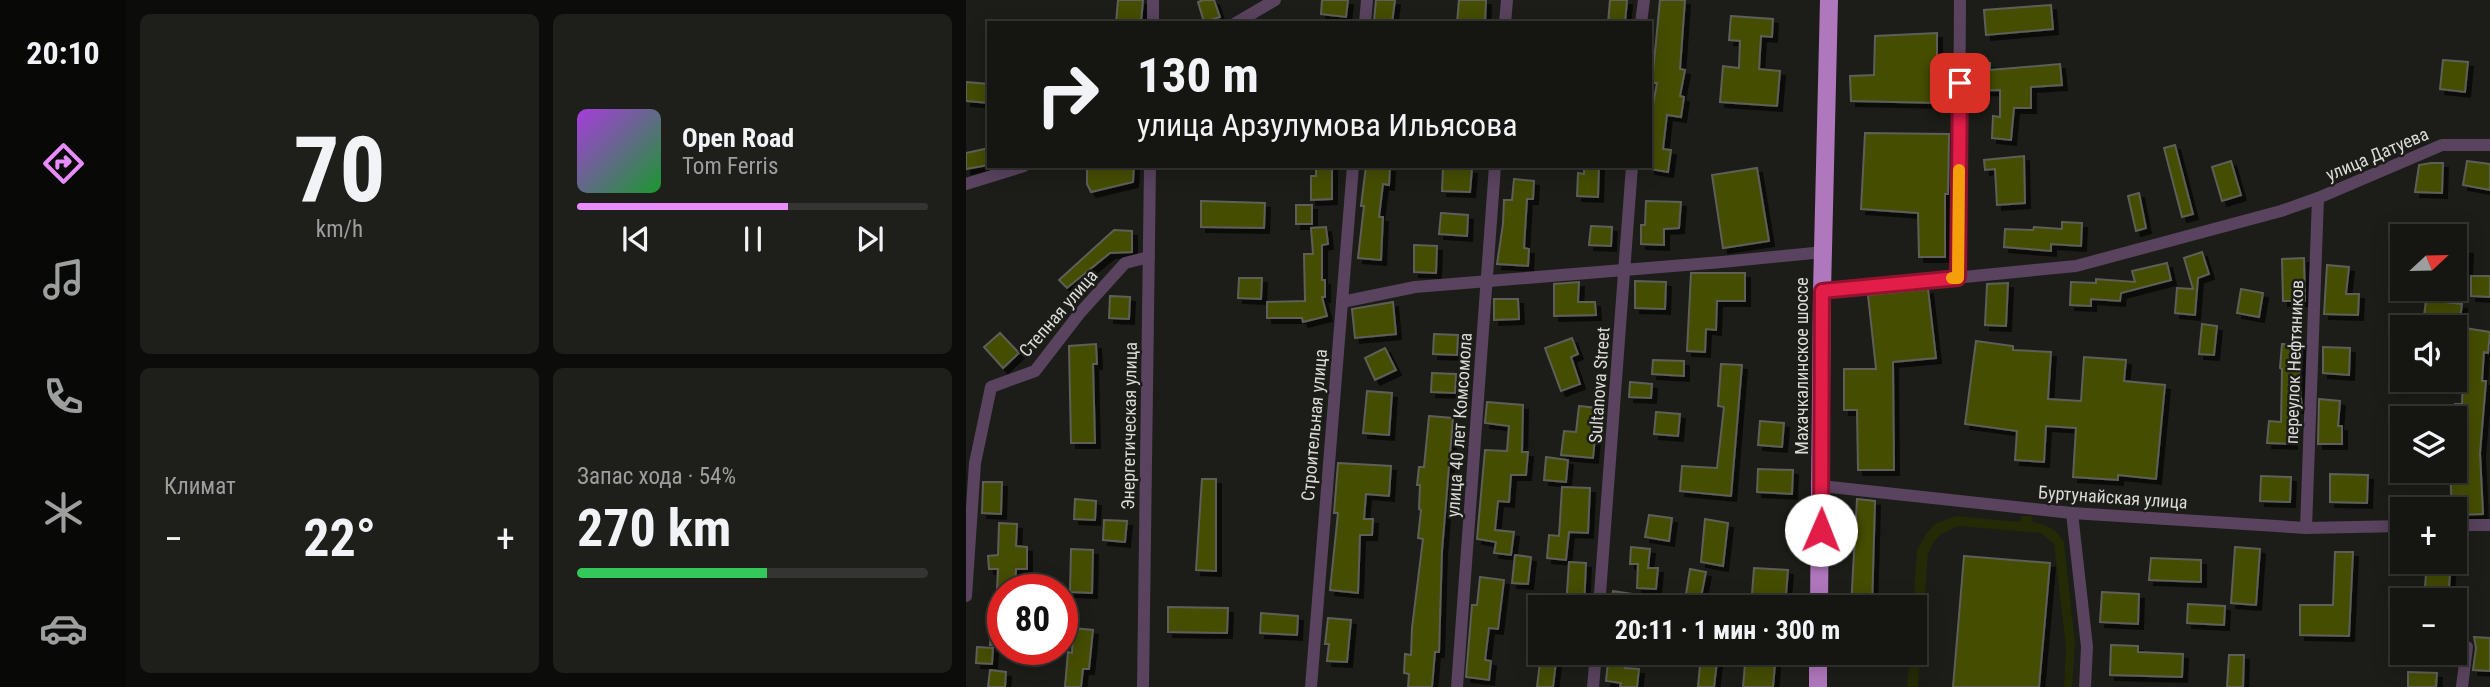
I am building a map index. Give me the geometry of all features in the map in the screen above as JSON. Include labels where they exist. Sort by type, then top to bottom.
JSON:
[{"type":"highway","name":"Махачкалинское шоссе","points":[[1819,595],[1822,291],[1829,0]]},
{"type":"highway","points":[[1818,665],[1818,687]]},
{"type":"street","points":[[1153,0],[1153,21]]},
{"type":"street","points":[[1239,21],[1275,0]]},
{"type":"street","points":[[1365,21],[1367,0]]},
{"type":"street","points":[[1505,21],[1507,0]]},
{"type":"street","points":[[1642,21],[1644,0]]},
{"type":"street","points":[[1958,278],[1961,0]]},
{"type":"street","name":"улица Датуева","points":[[1822,291],[2076,266],[2281,211],[2442,145],[2490,145]]},
{"type":"street","points":[[966,184],[1018,168]]},
{"type":"street","name":"Энергетическая улица","points":[[1143,687],[1150,168]]},
{"type":"street","name":"Строительная улица","points":[[1311,687],[1353,168]]},
{"type":"street","name":"улица 40 лет Комсомола","points":[[1457,687],[1496,168]]},
{"type":"street","name":"Sultanova Street","points":[[1601,595],[1632,168]]},
{"type":"street","name":"переулок Нефтяников","points":[[2306,528],[2318,198]]},
{"type":"street","points":[[1342,302],[1415,287],[1625,271],[1824,251]]},
{"type":"street","name":"Степная улица","points":[[966,596],[975,463],[991,387],[1035,370],[1079,314],[1125,263],[1149,257]]},
{"type":"street","name":"Буртунайская улица","points":[[1821,486],[2072,513],[2306,528],[2390,526]]},
{"type":"street","points":[[2072,513],[2087,647],[2085,687]]},
{"type":"street","points":[[2467,526],[2490,525]]},
{"type":"street","points":[[1593,687],[1595,665]]},
{"type":"street","points":[[2462,687],[2465,665]]},
{"type":"green space","points":[[1956,516],[2020,522],[2022,516],[2032,516],[2033,522],[2052,528],[2058,534],[2064,543],[2075,643],[2072,687],[2064,687],[2066,648],[2054,544],[2041,533],[1959,526],[1941,534],[1933,543],[1928,554],[1925,595],[1914,595],[1917,550],[1935,524]]},
{"type":"green space","points":[[1909,665],[1920,665],[1918,687],[1907,687]]},
{"type":"building","points":[[1118,0],[1143,0],[1141,21],[1116,21]]},
{"type":"building","points":[[1214,0],[1220,17],[1204,21],[1198,2]]},
{"type":"building","points":[[1322,0],[1348,0],[1346,17],[1321,14]]},
{"type":"building","points":[[1376,0],[1395,0],[1392,21],[1374,21]]},
{"type":"building","points":[[1459,0],[1486,0],[1485,21],[1457,21]]},
{"type":"building","points":[[1610,0],[1627,0],[1625,21],[1608,21]]},
{"type":"building","points":[[1660,0],[1685,0],[1680,69],[1685,70],[1680,96],[1684,97],[1681,117],[1667,115],[1663,149],[1671,150],[1668,172],[1650,169],[1652,110],[1657,83],[1652,83]]},
{"type":"building","points":[[2051,5],[2053,29],[1986,35],[1984,10]]},
{"type":"building","points":[[1731,16],[1773,19],[1772,37],[1761,36],[1759,69],[1780,71],[1777,106],[1720,102],[1723,66],[1739,68],[1740,41],[1729,40]]},
{"type":"building","points":[[1937,33],[1937,103],[1851,101],[1850,76],[1874,75],[1875,36]]},
{"type":"building","points":[[2443,60],[2468,62],[2465,92],[2440,89]]},
{"type":"building","points":[[1968,63],[1990,63],[1990,70],[2060,64],[2062,85],[2031,87],[2031,108],[2014,108],[2011,140],[1992,138],[1993,116],[2000,117],[2000,90],[1968,91]]},
{"type":"building","points":[[966,82],[987,84],[987,103],[966,101]]},
{"type":"building","points":[[1865,133],[1949,134],[1945,257],[1919,257],[1918,213],[1861,209]]},
{"type":"building","points":[[2175,145],[2193,214],[2182,217],[2164,148]]},
{"type":"building","points":[[987,148],[987,165],[966,169],[966,153]]},
{"type":"building","points":[[2024,156],[2025,203],[1997,205],[1995,169],[1985,170],[1984,160]]},
{"type":"building","points":[[2231,161],[2241,195],[2222,201],[2212,167]]},
{"type":"building","points":[[2467,161],[2490,164],[2490,190],[2463,185]]},
{"type":"building","points":[[2443,163],[2442,193],[2415,192],[2419,165]]},
{"type":"building","points":[[1087,168],[1134,168],[1133,182],[1091,192],[1087,184]]},
{"type":"building","points":[[1316,168],[1332,168],[1332,199],[1311,200],[1311,176],[1316,176]]},
{"type":"building","points":[[1366,168],[1390,168],[1389,185],[1383,184],[1379,217],[1383,217],[1381,260],[1358,258],[1364,206],[1361,206]]},
{"type":"building","points":[[1443,168],[1472,169],[1470,192],[1442,191]]},
{"type":"building","points":[[1584,168],[1599,168],[1598,197],[1577,196],[1578,173],[1584,174]]},
{"type":"building","points":[[1757,168],[1769,241],[1723,248],[1712,175]]},
{"type":"building","points":[[1514,179],[1534,181],[1533,199],[1527,199],[1524,248],[1529,249],[1528,266],[1497,264],[1504,200],[1512,200]]},
{"type":"building","points":[[2139,193],[2146,228],[2136,231],[2128,196]]},
{"type":"building","points":[[1201,201],[1265,203],[1264,228],[1201,227]]},
{"type":"building","points":[[1646,201],[1681,202],[1679,228],[1664,229],[1664,245],[1641,244],[1641,225],[1645,225]]},
{"type":"building","points":[[1296,205],[1312,205],[1312,224],[1296,224]]},
{"type":"building","points":[[1441,213],[1468,215],[1467,236],[1439,234]]},
{"type":"building","points":[[2062,222],[2082,223],[2081,246],[2051,244],[2051,251],[2004,247],[2005,229],[2062,229]]},
{"type":"building","points":[[1591,226],[1612,227],[1611,246],[1589,245]]},
{"type":"building","points":[[1326,227],[1328,244],[1322,245],[1325,297],[1322,297],[1327,316],[1303,322],[1302,318],[1267,318],[1267,302],[1305,301],[1304,254],[1313,254],[1311,228]]},
{"type":"building","points":[[1114,230],[1132,231],[1132,252],[1110,253],[1067,288],[1059,280]]},
{"type":"building","points":[[1414,245],[1437,246],[1436,273],[1414,272]]},
{"type":"building","points":[[2202,252],[2209,274],[2198,278],[2195,315],[2175,313],[2177,288],[2193,289],[2184,258]]},
{"type":"building","points":[[2304,258],[2305,301],[2283,301],[2282,259]]},
{"type":"building","points":[[2167,263],[2171,280],[2121,293],[2120,301],[2091,299],[2091,306],[2070,305],[2071,282],[2096,283],[2096,279],[2135,282],[2132,271]]},
{"type":"building","points":[[2327,265],[2349,267],[2346,294],[2359,294],[2358,315],[2324,314]]},
{"type":"building","points":[[1691,273],[1745,273],[1745,301],[1717,301],[1716,330],[1706,329],[1705,352],[1687,351]]},
{"type":"building","points":[[2471,276],[2490,276],[2490,297],[2471,296]]},
{"type":"building","points":[[1239,278],[1262,278],[1261,299],[1238,298]]},
{"type":"building","points":[[1635,281],[1666,282],[1665,309],[1635,308]]},
{"type":"building","points":[[1579,282],[1578,302],[1595,302],[1596,315],[1554,316],[1554,284]]},
{"type":"building","points":[[2008,283],[2006,326],[1985,325],[1987,284]]},
{"type":"building","points":[[1928,289],[1936,358],[1893,362],[1894,470],[1858,470],[1857,410],[1844,410],[1844,369],[1876,369],[1868,295]]},
{"type":"building","points":[[2241,289],[2263,293],[2259,317],[2237,313]]},
{"type":"building","points":[[1110,296],[1130,297],[1129,319],[1109,318]]},
{"type":"building","points":[[1494,299],[1518,299],[1519,319],[1494,320]]},
{"type":"building","points":[[2426,301],[2462,304],[2461,315],[2424,315]]},
{"type":"building","points":[[1393,302],[1396,334],[1355,338],[1352,309]]},
{"type":"building","points":[[2202,324],[2217,326],[2214,355],[2199,354]]},
{"type":"building","points":[[2467,328],[2490,332],[2488,353],[2484,352],[2482,381],[2486,381],[2480,453],[2483,514],[2467,515],[2467,497],[2451,497],[2451,483],[2467,483],[2467,406],[2455,406],[2462,404],[2462,392],[2467,392]]},
{"type":"building","points":[[1000,333],[1019,353],[1003,368],[984,347]]},
{"type":"building","points":[[1434,334],[1458,335],[1457,355],[1433,354]]},
{"type":"building","points":[[1572,338],[1578,354],[1571,357],[1580,384],[1561,391],[1545,348]]},
{"type":"building","points":[[1976,341],[2013,346],[2013,350],[2051,352],[2048,399],[2081,401],[2084,357],[2126,360],[2124,381],[2165,385],[2156,479],[2118,475],[2118,480],[2073,477],[2076,428],[2046,426],[2044,462],[2015,460],[2017,431],[1965,424]]},
{"type":"building","points":[[1096,344],[1097,364],[1093,364],[1095,443],[1071,443],[1069,346]]},
{"type":"building","points":[[2282,344],[2302,345],[2299,380],[2302,408],[2295,408],[2292,444],[2267,443],[2269,421],[2281,422]]},
{"type":"building","points":[[2323,347],[2350,348],[2349,375],[2323,373]]},
{"type":"building","points":[[1385,348],[1396,370],[1375,380],[1365,358]]},
{"type":"building","points":[[1653,360],[1684,361],[1684,376],[1652,374]]},
{"type":"building","points":[[1721,364],[1742,365],[1731,496],[1680,491],[1682,466],[1717,468],[1724,407],[1718,406]]},
{"type":"building","points":[[1432,373],[1456,374],[1455,393],[1431,392]]},
{"type":"building","points":[[1630,382],[1652,384],[1651,398],[1629,397]]},
{"type":"building","points":[[1367,391],[1392,393],[1389,435],[1363,433]]},
{"type":"building","points":[[2319,399],[2340,401],[2338,426],[2342,426],[2342,444],[2318,444]]},
{"type":"building","points":[[1487,402],[1523,405],[1522,452],[1528,452],[1526,475],[1511,475],[1509,502],[1498,501],[1495,530],[1514,532],[1511,555],[1494,553],[1496,542],[1477,539],[1485,450],[1507,451],[1509,426],[1485,423]]},
{"type":"building","points":[[1579,406],[1598,408],[1593,458],[1561,455],[1564,431],[1576,432]]},
{"type":"building","points":[[1656,412],[1680,414],[1678,436],[1654,434]]},
{"type":"building","points":[[1429,416],[1453,418],[1442,551],[1439,652],[1435,652],[1432,687],[1408,687],[1409,674],[1404,673],[1405,654],[1411,655],[1423,539],[1418,538],[1421,510],[1420,485],[1417,485],[1419,467],[1424,467]]},
{"type":"building","points":[[1760,421],[1784,423],[1782,447],[1758,445]]},
{"type":"building","points":[[1546,457],[1568,460],[1566,482],[1544,480]]},
{"type":"building","points":[[1338,463],[1391,466],[1389,496],[1366,494],[1364,519],[1373,519],[1372,535],[1360,535],[1358,593],[1330,590],[1338,513],[1334,513]]},
{"type":"building","points":[[1758,469],[1793,470],[1792,494],[1757,492]]},
{"type":"building","points":[[2330,474],[2368,475],[2367,503],[2330,502]]},
{"type":"building","points":[[2261,476],[2291,477],[2290,502],[2260,501]]},
{"type":"building","points":[[1202,479],[1216,479],[1216,571],[1196,570]]},
{"type":"building","points":[[983,482],[1002,482],[1001,514],[982,513]]},
{"type":"building","points":[[1562,487],[1590,488],[1588,533],[1569,532],[1566,560],[1547,558],[1549,535],[1559,536]]},
{"type":"building","points":[[1075,499],[1096,501],[1095,520],[1074,519]]},
{"type":"building","points":[[1857,499],[1875,501],[1872,595],[1852,595]]},
{"type":"building","points":[[1649,515],[1672,518],[1669,541],[1645,537]]},
{"type":"building","points":[[1705,519],[1728,523],[1723,566],[1701,562]]},
{"type":"building","points":[[1104,520],[1127,521],[1125,542],[1103,540]]},
{"type":"building","points":[[999,523],[1017,524],[1016,546],[1027,547],[1027,569],[1016,569],[1016,574],[998,574],[998,569],[989,569],[988,556],[998,555]]},
{"type":"building","points":[[1631,547],[1650,549],[1648,568],[1658,568],[1656,589],[1637,588],[1638,564],[1630,564]]},
{"type":"building","points":[[2235,547],[2260,549],[2256,605],[2231,603]]},
{"type":"building","points":[[1071,549],[1093,550],[1092,593],[1078,592],[1078,574],[1070,574]]},
{"type":"building","points":[[2335,552],[2353,552],[2349,636],[2300,635],[2300,605],[2333,605]]},
{"type":"building","points":[[1515,555],[1531,557],[1528,584],[1512,583]]},
{"type":"building","points":[[1964,556],[2050,563],[2039,687],[1953,687]]},
{"type":"building","points":[[2151,558],[2201,560],[2201,582],[2149,580]]},
{"type":"building","points":[[1569,562],[1586,563],[1585,595],[1567,595]]},
{"type":"building","points":[[1754,568],[1788,570],[1786,595],[1752,595]]},
{"type":"building","points":[[1690,569],[1706,572],[1701,595],[1686,594]]},
{"type":"building","points":[[2426,574],[2450,574],[2449,588],[2425,588]]},
{"type":"building","points":[[1480,577],[1504,580],[1498,629],[1489,628],[1485,660],[1491,661],[1489,680],[1466,677],[1472,605],[1477,605]]},
{"type":"building","points":[[1613,591],[1633,594],[1633,595],[1612,595]]},
{"type":"building","points":[[2102,592],[2139,594],[2138,624],[2100,622]]},
{"type":"building","points":[[2188,604],[2225,606],[2224,625],[2187,623]]},
{"type":"building","points":[[1168,607],[1228,608],[1227,633],[1168,632]]},
{"type":"building","points":[[1261,613],[1298,616],[1297,635],[1260,633]]},
{"type":"building","points":[[1328,618],[1351,620],[1347,662],[1327,661],[1329,644],[1325,644]]},
{"type":"building","points":[[1078,628],[1093,630],[1089,669],[1083,669],[1081,687],[1065,687],[1067,665],[1078,665]]},
{"type":"building","points":[[2474,637],[2490,638],[2490,671],[2473,670],[2476,648]]},
{"type":"building","points":[[2111,645],[2138,646],[2138,652],[2183,654],[2182,677],[2110,675]]},
{"type":"building","points":[[977,647],[987,648],[987,664],[976,663]]},
{"type":"building","points":[[2229,655],[2244,655],[2243,687],[2227,687]]},
{"type":"building","points":[[1540,665],[1556,665],[1553,687],[1537,687]]},
{"type":"building","points":[[1608,665],[1626,665],[1625,668],[1639,669],[1637,687],[1620,687],[1621,683],[1606,681]]},
{"type":"building","points":[[1700,665],[1717,665],[1714,687],[1698,687]]},
{"type":"building","points":[[1745,665],[1775,665],[1773,687],[1743,687]]},
{"type":"building","points":[[990,670],[1006,672],[1005,687],[988,687]]},
{"type":"building","points":[[2408,672],[2437,673],[2436,687],[2408,687]]},
{"type":"slow traffic","points":[[1952,278],[1958,278],[1959,170]]},
{"type":"route","points":[[1821,530],[1822,291],[1958,278],[1960,83]]}]
